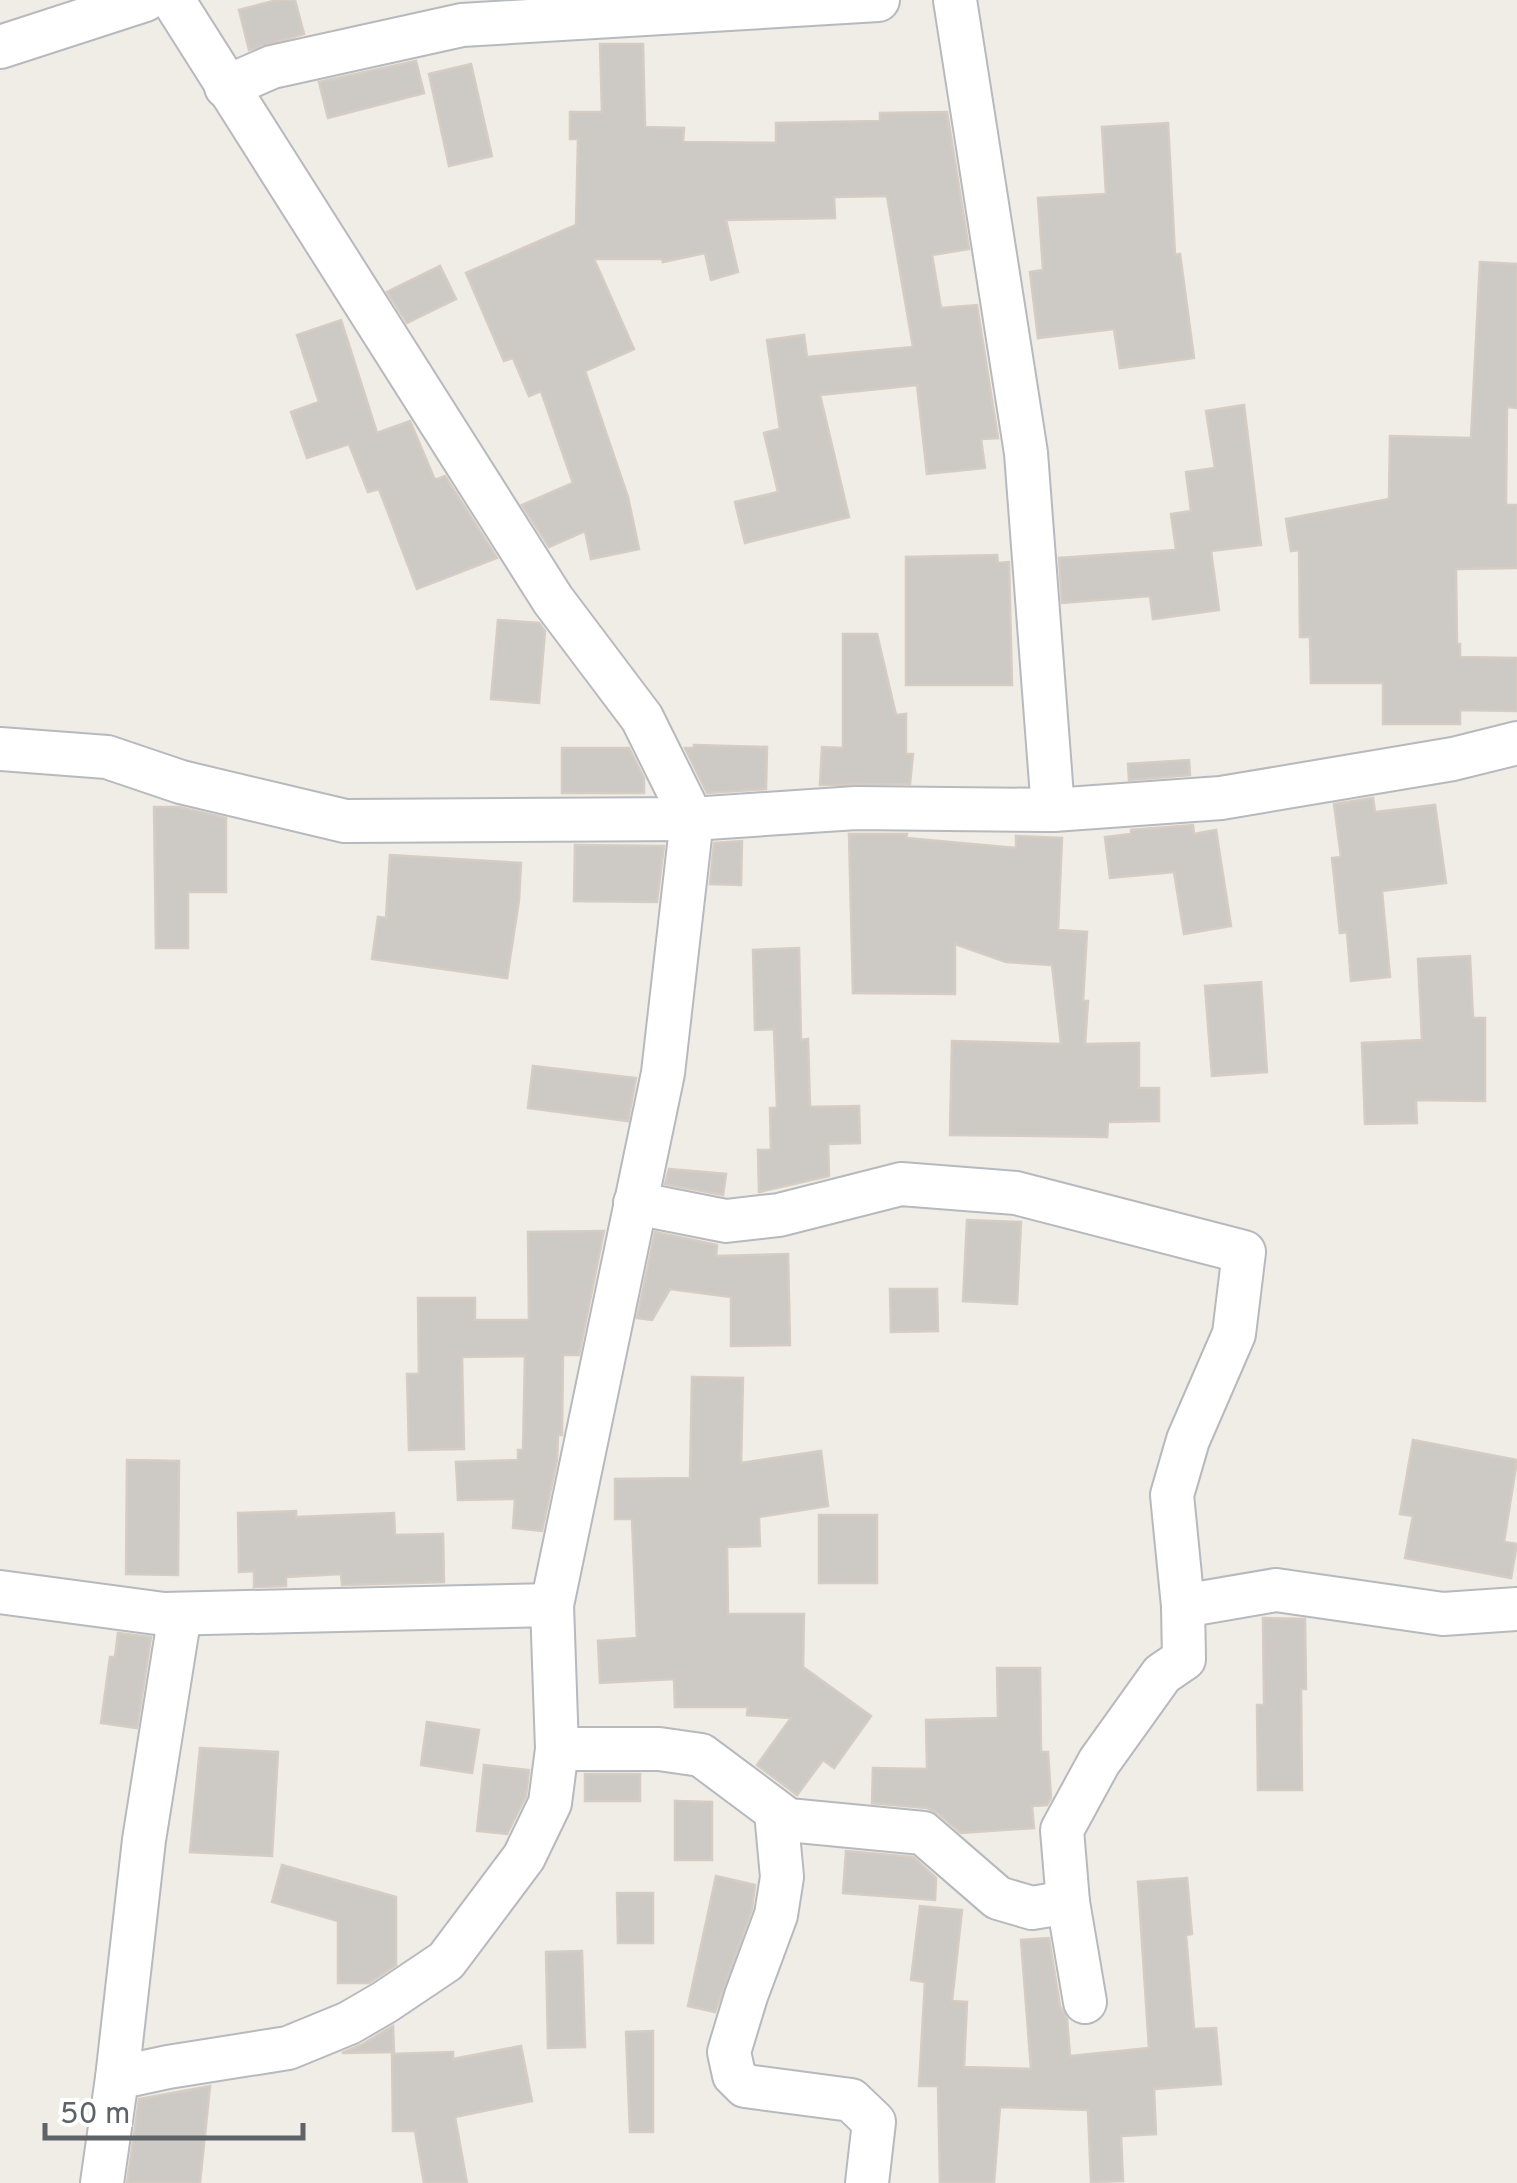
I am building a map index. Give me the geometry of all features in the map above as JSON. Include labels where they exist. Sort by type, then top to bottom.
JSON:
[{"type":"street","points":[[0,46],[145,0]]},
{"type":"street","points":[[117,2078],[288,2048],[349,2023],[446,1961],[524,1857],[550,1803],[557,1749],[552,1606],[663,1073],[692,819],[642,718],[553,600],[226,88],[174,0]]},
{"type":"street","points":[[226,88],[290,63],[462,25],[878,0]]},
{"type":"street","points":[[956,0],[1026,453],[1053,810]]},
{"type":"street","points":[[0,749],[107,757],[181,782],[346,821],[692,819],[856,808],[1053,810],[1221,798],[1453,759],[1517,743]]},
{"type":"street","points":[[635,1203],[726,1221],[779,1215],[901,1184],[1016,1193],[1244,1252],[1234,1334],[1188,1440],[1172,1495],[1184,1660],[1162,1674],[1099,1762],[1062,1830],[1068,1902],[1085,2002]]},
{"type":"street","points":[[1183,1606],[1276,1590],[1443,1614],[1517,1609]]},
{"type":"street","points":[[0,1592],[180,1614],[552,1606]]},
{"type":"street","points":[[102,2183],[144,1840],[180,1614]]},
{"type":"street","points":[[557,1749],[658,1749],[701,1755],[788,1820],[923,1834],[998,1898],[1032,1908],[1068,1902]]},
{"type":"street","points":[[776,1812],[782,1877],[776,1915],[729,2052],[734,2075],[744,2086],[851,2100],[874,2122],[867,2183]]},
{"type":"building","points":[[277,0],[295,0],[304,34],[249,50],[239,10]]},
{"type":"building","points":[[600,44],[643,44],[645,127],[684,128],[683,142],[776,143],[776,123],[880,121],[880,113],[947,112],[969,249],[932,255],[941,308],[977,305],[998,438],[981,439],[985,468],[927,474],[917,385],[820,395],[849,517],[745,543],[735,502],[778,492],[764,433],[780,429],[767,340],[804,335],[807,357],[913,347],[887,196],[834,197],[835,218],[726,220],[738,272],[711,280],[705,253],[663,262],[594,259],[634,349],[585,371],[628,497],[639,549],[591,559],[585,531],[549,547],[522,505],[573,483],[541,391],[529,396],[513,358],[504,361],[466,273],[576,225],[578,139],[570,139],[570,112],[602,112]]},
{"type":"building","points":[[416,61],[424,93],[328,118],[319,82]]},
{"type":"building","points":[[471,64],[492,156],[449,166],[429,74]]},
{"type":"building","points":[[1168,123],[1175,255],[1180,254],[1194,358],[1120,368],[1114,329],[1038,338],[1030,272],[1043,270],[1038,198],[1106,194],[1102,127]]},
{"type":"building","points":[[1480,262],[1517,264],[1517,408],[1507,407],[1506,505],[1517,505],[1517,568],[1456,569],[1457,644],[1460,657],[1517,658],[1517,711],[1460,710],[1460,724],[1383,724],[1383,683],[1311,683],[1310,637],[1300,637],[1299,550],[1291,551],[1286,519],[1389,499],[1390,436],[1471,438]]},
{"type":"building","points":[[440,266],[456,299],[407,323],[387,292]]},
{"type":"building","points":[[341,320],[377,433],[410,421],[435,480],[445,476],[497,558],[417,589],[379,489],[368,492],[349,444],[307,458],[291,412],[319,402],[297,335]]},
{"type":"building","points":[[1244,405],[1261,545],[1211,551],[1219,610],[1153,619],[1150,596],[1062,603],[1059,558],[1176,550],[1171,514],[1191,511],[1186,472],[1215,468],[1206,411]]},
{"type":"building","points":[[997,555],[998,563],[1009,562],[1012,685],[906,685],[906,557]]},
{"type":"building","points":[[498,620],[539,623],[545,631],[539,703],[491,699]]},
{"type":"building","points":[[843,634],[877,634],[896,715],[906,714],[906,754],[913,754],[910,784],[820,785],[822,747],[843,748]]},
{"type":"building","points":[[767,747],[766,789],[707,793],[685,748]]},
{"type":"building","points":[[562,748],[629,748],[644,778],[644,793],[562,793]]},
{"type":"building","points":[[1189,760],[1190,775],[1129,780],[1128,764]]},
{"type":"building","points":[[1373,798],[1375,812],[1435,805],[1446,883],[1382,891],[1390,977],[1351,981],[1347,932],[1340,933],[1332,858],[1341,857],[1334,804]]},
{"type":"building","points":[[154,807],[179,807],[226,818],[226,892],[188,892],[188,948],[156,948]]},
{"type":"building","points":[[1193,825],[1194,834],[1216,830],[1231,926],[1184,934],[1174,872],[1110,878],[1105,837],[1131,834],[1131,830]]},
{"type":"building","points":[[849,834],[907,834],[906,838],[1016,848],[1016,836],[1062,838],[1058,930],[1087,932],[1085,1044],[1139,1043],[1139,1088],[1159,1088],[1159,1121],[1108,1122],[1107,1137],[950,1135],[952,1041],[1061,1044],[1052,965],[1006,962],[955,944],[955,994],[853,993]]},
{"type":"building","points":[[742,841],[741,885],[710,884],[714,843]]},
{"type":"building","points":[[575,845],[664,846],[657,902],[574,901]]},
{"type":"building","points":[[390,855],[521,863],[507,978],[372,959],[378,917],[386,918]]},
{"type":"building","points":[[799,948],[801,1040],[808,1039],[810,1107],[859,1106],[860,1143],[828,1144],[829,1176],[759,1192],[758,1150],[771,1150],[770,1108],[777,1108],[774,1029],[755,1030],[753,950]]},
{"type":"building","points":[[1470,956],[1473,1018],[1485,1018],[1485,1101],[1416,1100],[1417,1123],[1365,1124],[1362,1043],[1422,1040],[1418,959]]},
{"type":"building","points":[[1261,982],[1267,1072],[1212,1076],[1205,986]]},
{"type":"building","points":[[533,1066],[636,1078],[628,1121],[528,1108]]},
{"type":"building","points":[[669,1169],[726,1174],[723,1195],[665,1184]]},
{"type":"building","points":[[967,1220],[1021,1222],[1017,1304],[963,1301]]},
{"type":"building","points":[[604,1231],[579,1355],[563,1355],[562,1435],[558,1435],[557,1460],[542,1531],[513,1528],[515,1499],[458,1500],[456,1462],[518,1460],[518,1450],[523,1450],[525,1356],[462,1357],[464,1449],[409,1450],[407,1374],[419,1374],[418,1298],[475,1298],[475,1320],[529,1320],[528,1232]]},
{"type":"building","points":[[655,1232],[717,1245],[716,1256],[788,1254],[790,1345],[731,1346],[731,1297],[670,1289],[652,1320],[637,1318]]},
{"type":"building","points":[[890,1289],[937,1289],[938,1331],[891,1332]]},
{"type":"building","points":[[692,1377],[743,1378],[741,1463],[821,1451],[828,1506],[759,1517],[760,1546],[727,1547],[728,1614],[804,1614],[803,1667],[871,1716],[834,1768],[823,1760],[797,1795],[757,1765],[791,1718],[747,1715],[748,1707],[675,1707],[674,1679],[600,1683],[598,1641],[637,1638],[632,1519],[615,1519],[615,1479],[690,1478]]},
{"type":"building","points":[[1413,1440],[1517,1460],[1504,1542],[1517,1544],[1511,1578],[1405,1558],[1413,1516],[1400,1514]]},
{"type":"building","points":[[127,1460],[179,1461],[178,1575],[126,1574]]},
{"type":"building","points":[[296,1511],[296,1517],[394,1513],[395,1535],[443,1534],[444,1582],[342,1585],[341,1574],[286,1577],[286,1586],[254,1587],[254,1571],[239,1572],[238,1513]]},
{"type":"building","points":[[819,1515],[877,1515],[877,1583],[819,1583]]},
{"type":"building","points":[[1263,1618],[1305,1619],[1302,1790],[1258,1790],[1257,1705],[1264,1705]]},
{"type":"building","points":[[118,1633],[151,1637],[137,1728],[101,1723],[110,1657],[115,1657]]},
{"type":"building","points":[[997,1668],[1040,1668],[1041,1752],[1048,1752],[1051,1798],[1047,1805],[1032,1806],[1034,1828],[961,1833],[927,1808],[872,1803],[873,1768],[927,1769],[926,1720],[998,1718]]},
{"type":"building","points":[[427,1722],[479,1730],[472,1773],[421,1765]]},
{"type":"building","points":[[200,1748],[278,1752],[272,1856],[190,1852]]},
{"type":"building","points":[[484,1765],[529,1770],[526,1796],[507,1834],[477,1831]]},
{"type":"building","points":[[585,1774],[640,1774],[640,1801],[585,1801]]},
{"type":"building","points":[[675,1801],[712,1802],[712,1860],[675,1860]]},
{"type":"building","points":[[846,1851],[913,1857],[936,1878],[935,1900],[843,1893]]},
{"type":"building","points":[[282,1865],[396,1897],[396,1965],[369,1983],[338,1983],[338,1921],[272,1902]]},
{"type":"building","points":[[716,1876],[755,1885],[752,1909],[715,2012],[688,2006]]},
{"type":"building","points":[[1187,1878],[1192,1934],[1186,1935],[1194,2029],[1216,2028],[1221,2084],[1154,2089],[1156,2134],[1121,2136],[1123,2181],[1091,2182],[1088,2110],[1000,2107],[994,2183],[940,2183],[938,2086],[919,2086],[925,1982],[911,1980],[920,1906],[962,1910],[952,2001],[967,2002],[964,2067],[1031,2069],[1021,1940],[1049,1938],[1060,2006],[1067,2019],[1070,2056],[1149,2048],[1138,1882]]},
{"type":"building","points":[[617,1893],[653,1893],[653,1943],[618,1943]]},
{"type":"building","points":[[582,1951],[585,2047],[548,2048],[546,1952]]},
{"type":"building","points":[[393,2026],[394,2052],[342,2053],[361,2045]]},
{"type":"building","points":[[653,2031],[653,2132],[630,2132],[626,2032]]},
{"type":"building","points":[[521,2046],[532,2101],[455,2117],[467,2183],[424,2183],[415,2131],[393,2131],[392,2054],[453,2052],[453,2059]]},
{"type":"building","points":[[210,2086],[200,2183],[127,2183],[139,2099]]}]
